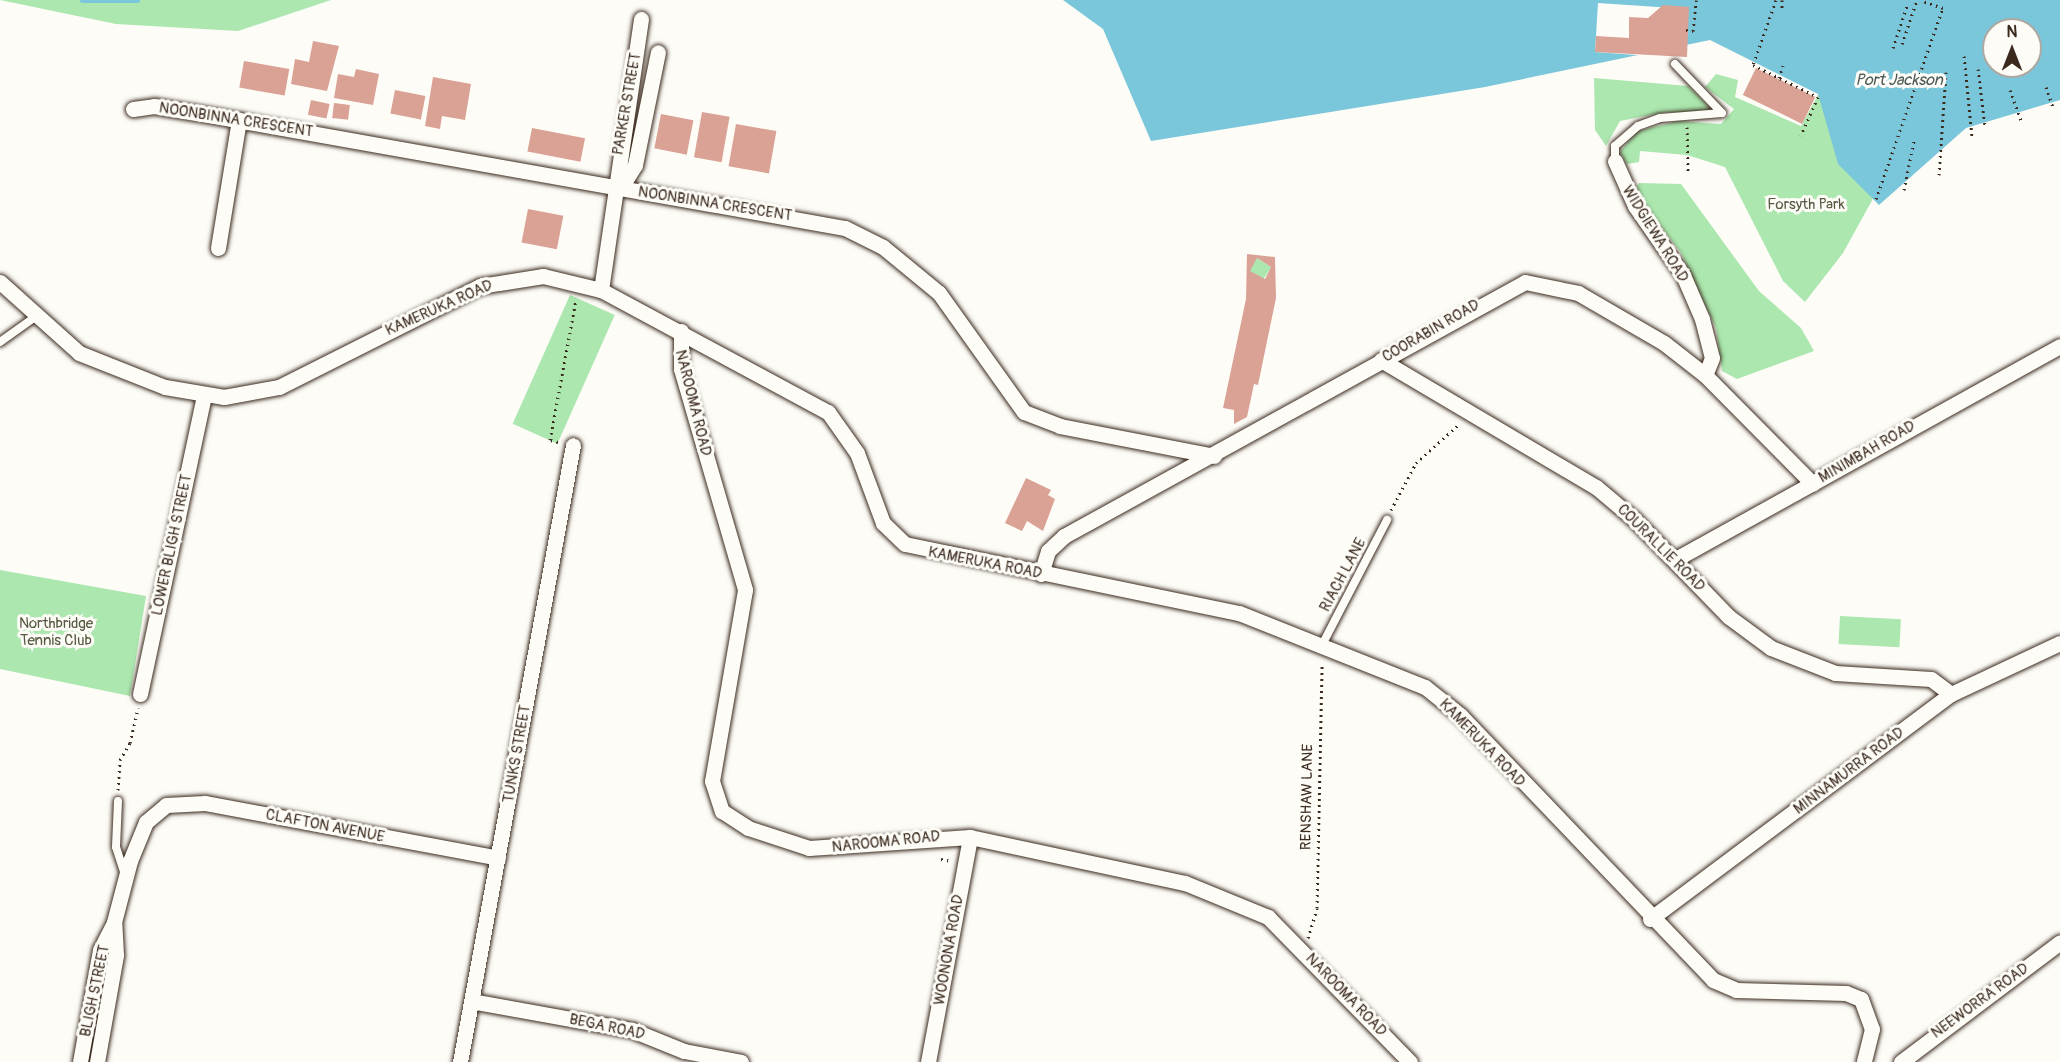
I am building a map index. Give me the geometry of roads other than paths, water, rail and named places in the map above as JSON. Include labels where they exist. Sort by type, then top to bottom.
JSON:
[{"type":"street","name":"PARKER STREET","points":[[601,290],[620,189],[616,159],[641,19]]},
{"type":"street","name":"PARKER STREET","points":[[620,189],[635,165],[658,52]]},
{"type":"street","name":"NOONBINNA CRESCENT","points":[[133,109],[154,106],[239,120],[855,232],[939,293],[1024,412],[1060,426],[1214,456]]},
{"type":"street","points":[[218,248],[239,120]]},
{"type":"street","name":"WIDGIEWA ROAD","points":[[1616,161],[1635,206],[1683,275],[1702,320],[1712,358],[1705,375]]},
{"type":"street","name":"KAMERUKA ROAD","points":[[0,282],[35,317],[89,358],[204,396],[244,397],[279,387],[460,295],[501,280],[543,276],[601,290],[828,412],[857,453],[883,523],[905,544],[1041,574],[1239,613],[1323,643],[1441,698],[1700,970],[1725,986],[1845,993],[1862,999],[1872,1029],[1864,1062]]},
{"type":"street","name":"COORABIN ROAD","points":[[1041,574],[1058,541],[1214,456],[1504,289],[1535,282],[1567,289],[1610,309],[1705,375],[1813,484]]},
{"type":"street","name":"NAROOMA ROAD","points":[[681,331],[681,369],[745,590],[712,781],[717,805],[748,828],[809,848],[970,837],[1185,883],[1268,918],[1304,951],[1410,1062]]},
{"type":"street","name":"MINIMBAH ROAD","points":[[1674,560],[2060,346]]},
{"type":"street","name":"COURALLIE ROAD","points":[[1381,360],[1470,415],[1596,487],[1674,560],[1729,617],[1771,648],[1835,673],[1931,679],[1951,694]]},
{"type":"street","name":"LOWER BLIGH STREET","points":[[141,694],[204,396]]},
{"type":"street","name":"TUNKS STREET","points":[[460,1062],[573,445]]},
{"type":"street","name":"MINNAMURRA ROAD","points":[[1650,919],[1951,694],[2060,643]]},
{"type":"street","name":"CLAFTON AVENUE","points":[[153,813],[179,802],[198,802],[498,858]]},
{"type":"street","name":"BLIGH STREET","points":[[80,1062],[100,950],[114,922],[125,877],[153,813]]},
{"type":"street","name":"WOONONA ROAD","points":[[928,1062],[970,837]]},
{"type":"street","name":"BLIGH STREET","points":[[97,1062],[116,955],[114,922]]},
{"type":"street","name":"NEEWORRA ROAD","points":[[1901,1062],[2060,942]]},
{"type":"street","name":"BEGA ROAD","points":[[471,1001],[632,1030],[684,1051],[741,1062]]},
{"type":"lane","points":[[1616,161],[1614,146],[1638,126],[1689,116],[1718,116],[1722,109],[1675,64]]},
{"type":"lane","points":[[0,342],[35,317]]},
{"type":"lane","name":"RIACH LANE","points":[[1323,643],[1387,520]]},
{"type":"lane","points":[[118,801],[116,847],[125,877]]},
{"type":"water","name":"Port Jackson","points":[[1063,0],[2060,0],[2060,100],[1966,128],[1879,205],[1838,164],[1818,94],[1710,40],[1485,87],[1151,141],[1103,29]]},
{"type":"waterway","points":[[82,0],[137,0]]},
{"type":"park label","name":"Forsyth Park","points":[[1806,205]]},
{"type":"park label","name":"Northbridge Tennis Club","points":[[56,632]]}]
